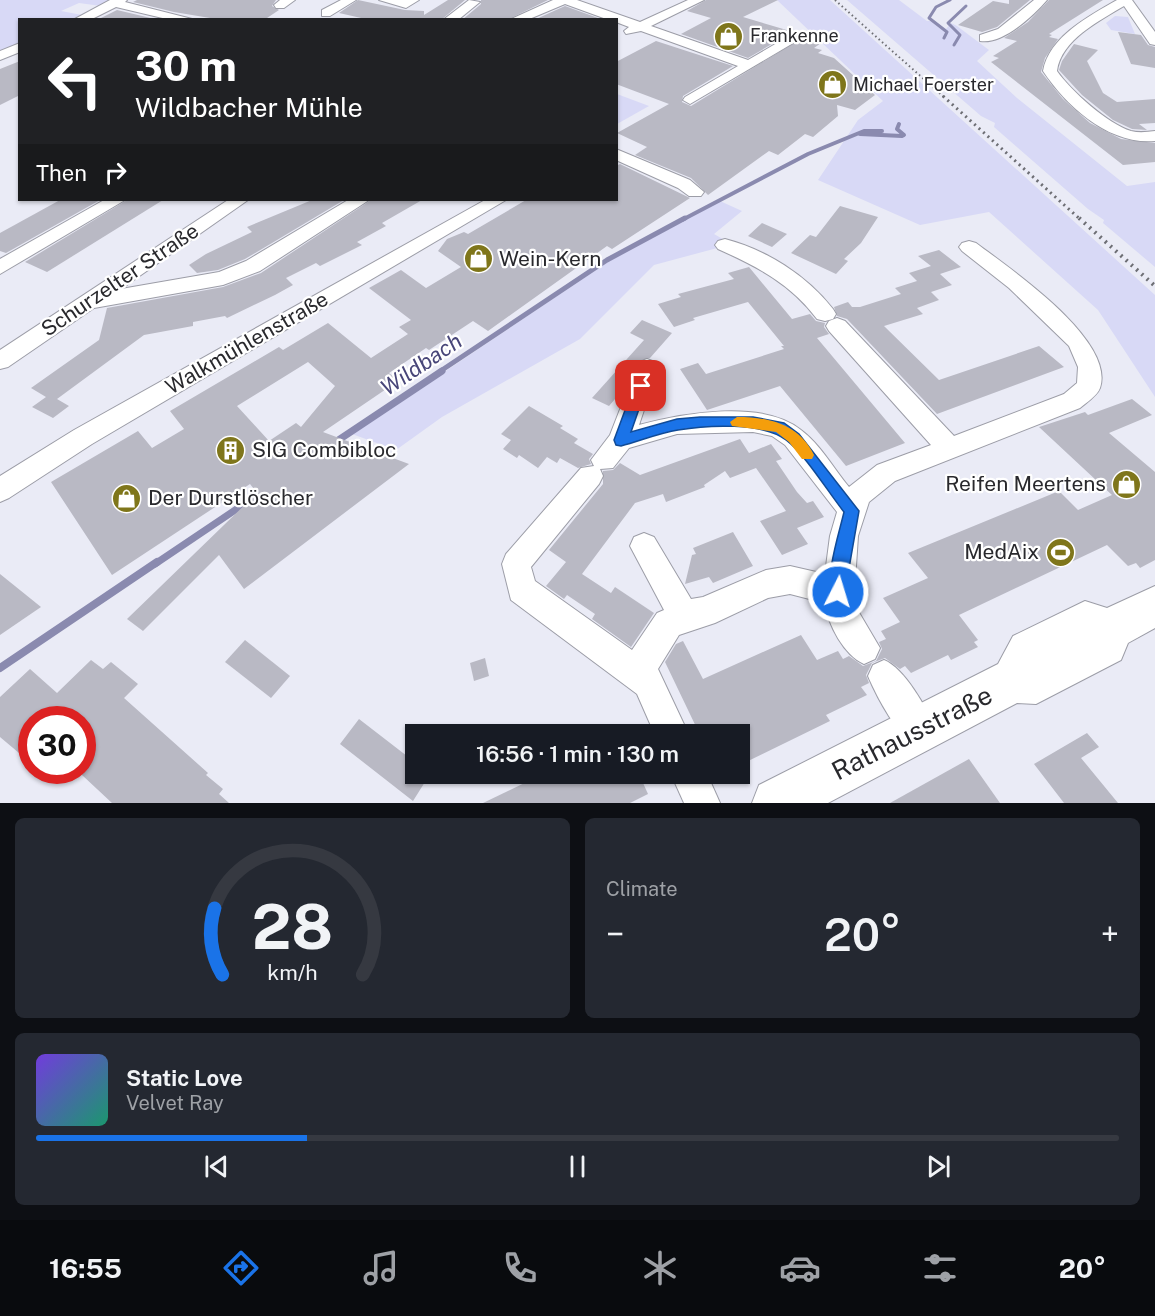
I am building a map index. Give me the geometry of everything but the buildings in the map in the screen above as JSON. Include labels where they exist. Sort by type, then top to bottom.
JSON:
[{"type":"street","points":[[326,13],[350,0]]},
{"type":"street","points":[[385,0],[410,2]]},
{"type":"street","points":[[520,18],[564,0],[609,18]]},
{"type":"street","points":[[618,36],[698,0]]},
{"type":"street","points":[[985,38],[1002,32],[1041,0]]},
{"type":"street","points":[[1155,40],[1125,0],[1094,19],[1068,41],[1052,57],[1050,71],[1063,89],[1123,133],[1138,138],[1155,136]]},
{"type":"street","points":[[452,18],[473,1]]},
{"type":"street","points":[[83,18],[118,2],[182,18]]},
{"type":"street","points":[[390,14],[410,2]]},
{"type":"street","points":[[619,22],[749,65]]},
{"type":"street","points":[[690,100],[794,39]]},
{"type":"street","points":[[0,56],[18,48]]},
{"type":"street","points":[[618,155],[695,192]]},
{"type":"street","points":[[0,268],[114,201]]},
{"type":"street","name":"Schurzelter Straße","points":[[0,361],[238,201]]},
{"type":"street","points":[[87,302],[223,278],[253,266],[358,201]]},
{"type":"street","name":"Walkmühlenstraße","points":[[0,490],[83,437],[495,201]]},
{"type":"street","points":[[725,245],[781,270],[811,293],[831,320],[950,449]]},
{"type":"street","points":[[864,648],[841,610],[838,592],[841,560],[857,497],[886,473],[1072,401],[1089,387],[1089,368],[1078,342],[1016,283],[969,247]]},
{"type":"street","points":[[647,368],[621,440],[516,564],[522,590],[649,682],[667,724]]},
{"type":"street","points":[[621,440],[677,424],[753,422],[779,428],[794,438],[852,511]]},
{"type":"street","points":[[644,546],[684,616]]},
{"type":"street","points":[[637,672],[668,624],[684,616],[704,612],[766,584],[790,580],[838,592]]},
{"type":"street","name":"Rathausstraße","points":[[777,803],[1014,680],[1036,682],[1106,645],[1109,630],[1154,607]]},
{"type":"street","points":[[884,676],[918,729]]},
{"type":"street","points":[[693,784],[702,803]]},
{"type":"shaded area","points":[[0,0],[114,0],[101,6],[79,3],[61,11],[82,15],[74,18],[18,18],[18,45],[0,54]]},
{"type":"shaded area","points":[[777,0],[830,0],[1155,295],[1155,397],[1098,310],[989,212],[920,225],[818,180],[858,120],[883,101]]},
{"type":"shaded area","points":[[847,0],[899,0],[927,21],[935,21],[946,29],[951,23],[957,26],[989,50],[977,61],[1017,98],[1127,186],[1155,182],[1155,267],[1103,223],[1104,220],[1088,209],[994,127],[995,123],[981,116]]},
{"type":"shaded area","points":[[1115,16],[1128,17],[1135,34],[1111,30],[1106,23]]},
{"type":"shaded area","points":[[618,94],[649,106],[618,123]]},
{"type":"shaded area","points":[[720,201],[742,211],[714,234],[728,242],[721,247],[654,265],[580,339],[442,417],[396,450],[352,434],[609,261]]},
{"type":"waterway","name":"Wildbach","points":[[944,38],[947,32],[929,18],[936,7],[950,0]]},
{"type":"waterway","points":[[954,45],[960,35],[948,23],[966,6]]},
{"type":"waterway","points":[[860,134],[902,136],[904,135],[897,129],[899,124]]},
{"type":"waterway","name":"Wildbach","points":[[682,220],[808,154],[864,131],[882,131]]},
{"type":"waterway","name":"Wildbach","points":[[439,372],[607,260],[685,218]]},
{"type":"waterway","name":"Wildbach","points":[[334,443],[442,371]]},
{"type":"waterway","name":"Wildbach","points":[[155,564],[256,496]]},
{"type":"waterway","name":"Wildbach","points":[[0,668],[157,562]]},
{"type":"railway","points":[[835,0],[945,98]]},
{"type":"railway","points":[[943,96],[1081,220]]},
{"type":"railway","points":[[1079,218],[1155,286]]},
{"type":"slow traffic","points":[[737,422],[753,422],[779,428],[794,438],[807,455]]},
{"type":"place","name":"Frankenne","points":[[729,36]]},
{"type":"place","name":"Michael Foerster","points":[[832,85]]},
{"type":"place","name":"Wein-Kern","points":[[478,259]]},
{"type":"place","name":"SIG Combibloc","points":[[231,450]]},
{"type":"place","name":"Reifen Meertens","points":[[1127,484]]},
{"type":"place","name":"Der Durstlöscher","points":[[127,498]]},
{"type":"place","name":"MedAix","points":[[1060,552]]},
{"type":"route","points":[[641,386],[621,440],[677,424],[753,422],[779,428],[794,438],[852,511],[839,571],[838,592]]}]
